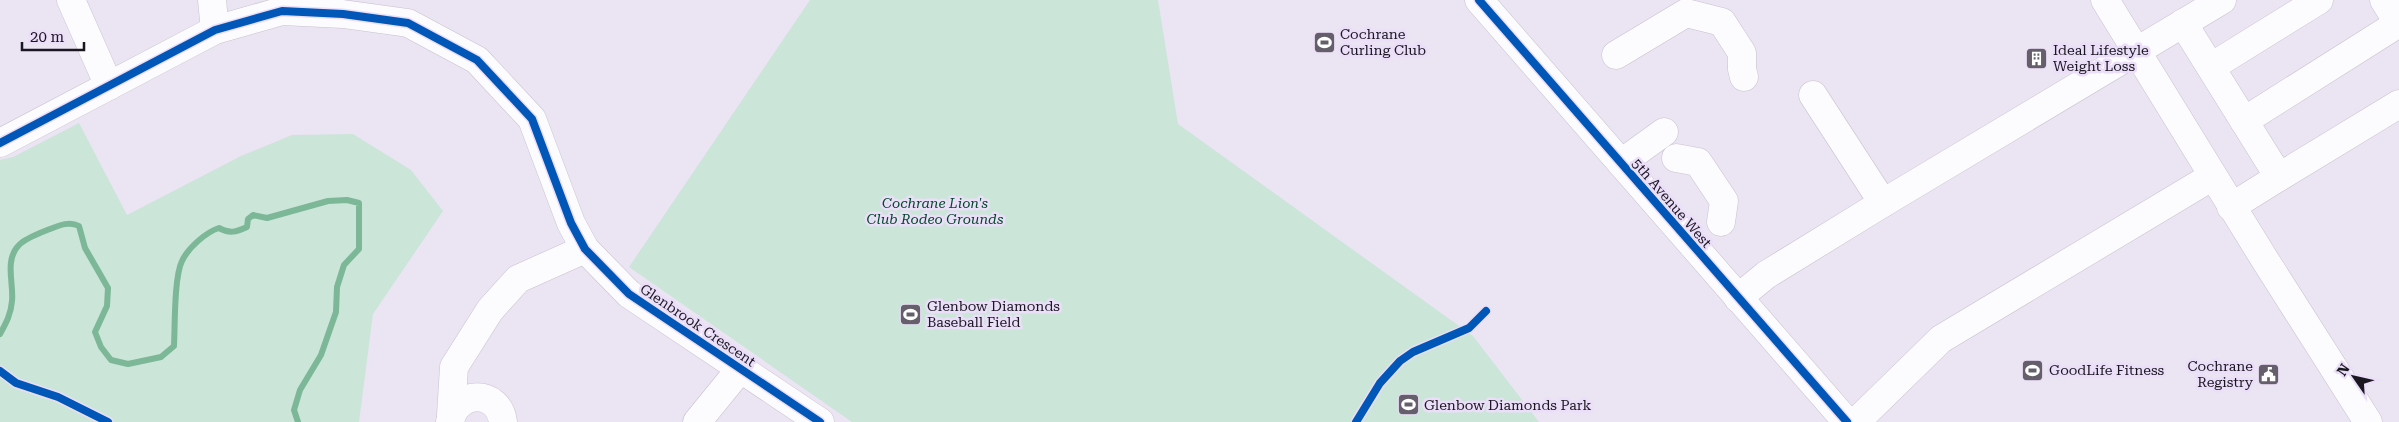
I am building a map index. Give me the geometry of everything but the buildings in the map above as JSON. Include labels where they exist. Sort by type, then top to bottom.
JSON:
[{"type":"street","points":[[71,0],[109,86]]},
{"type":"street","points":[[212,0],[215,30]]},
{"type":"street","name":"5th Avenue West","points":[[1479,0],[1847,422]]},
{"type":"street","points":[[2105,0],[2138,51],[2231,206],[2368,422]]},
{"type":"street","points":[[1738,298],[1766,275],[2222,0]]},
{"type":"street","points":[[2211,67],[2319,0]]},
{"type":"street","points":[[2244,121],[2399,23],[2384,0]]},
{"type":"street","name":"Glenbrook Crescent","points":[[0,143],[215,30],[282,11],[342,7],[408,23],[477,60],[532,119],[571,223],[585,249],[629,294],[820,422]]},
{"type":"street","points":[[1616,55],[1686,13],[1704,18],[1730,60],[1743,73]]},
{"type":"street","points":[[2183,23],[2279,178]]},
{"type":"street","points":[[1813,95],[1883,203]]},
{"type":"street","points":[[2231,206],[2399,104]]},
{"type":"street","points":[[1621,163],[1664,132]]},
{"type":"street","points":[[1676,158],[1698,162],[1724,201],[1721,222]]},
{"type":"street","points":[[1856,422],[1941,339],[2213,176]]},
{"type":"street","points":[[450,419],[454,367],[490,310],[518,278],[585,249]]},
{"type":"street","name":"Glenbrook Crescent","points":[[697,422],[741,368]]},
{"type":"street","points":[[450,419],[462,401],[479,397],[495,404],[500,411],[503,422]]},
{"type":"green space","name":"Cochrane Lion's Club Rodeo Grounds","points":[[810,0],[1158,0],[1178,124],[1473,336],[1539,422],[852,422],[629,267]]},
{"type":"green space","points":[[79,123],[127,215],[241,156],[292,135],[353,134],[411,170],[443,211],[373,314],[359,422],[0,422],[0,160],[13,157]]},
{"type":"waterway","points":[[0,334],[8,318],[11,306],[11,265],[14,251],[25,240],[57,226],[69,224],[79,226],[85,248],[108,288],[107,306],[95,332],[101,347],[111,360],[128,364],[161,357],[174,346],[176,290],[179,268],[188,251],[203,237],[219,228],[230,232],[243,229],[247,227],[248,219],[253,215],[267,218],[328,201],[347,200],[359,203],[359,249],[344,265],[337,287],[336,312],[321,355],[300,390],[294,410],[298,422]]},
{"type":"cycle path","points":[[1479,0],[1847,422]]},
{"type":"cycle path","points":[[0,143],[215,30],[282,11],[343,14],[408,23],[477,60],[532,119],[571,223],[585,249],[629,294],[820,422]]},
{"type":"cycle path","points":[[1356,422],[1380,383],[1400,361],[1413,352],[1469,328],[1486,311]]},
{"type":"cycle path","points":[[0,371],[16,383],[58,397],[108,422]]},
{"type":"place","name":"Cochrane Curling Club","points":[[1324,42]]},
{"type":"place","name":"Ideal Lifestyle Weight Loss","points":[[2037,58]]},
{"type":"place","name":"Glenbow Diamonds Baseball Field","points":[[911,314]]},
{"type":"place","name":"GoodLife Fitness","points":[[2033,370]]},
{"type":"place","name":"Cochrane Registry","points":[[2269,374]]},
{"type":"place","name":"Glenbow Diamonds Park","points":[[1408,405]]}]
